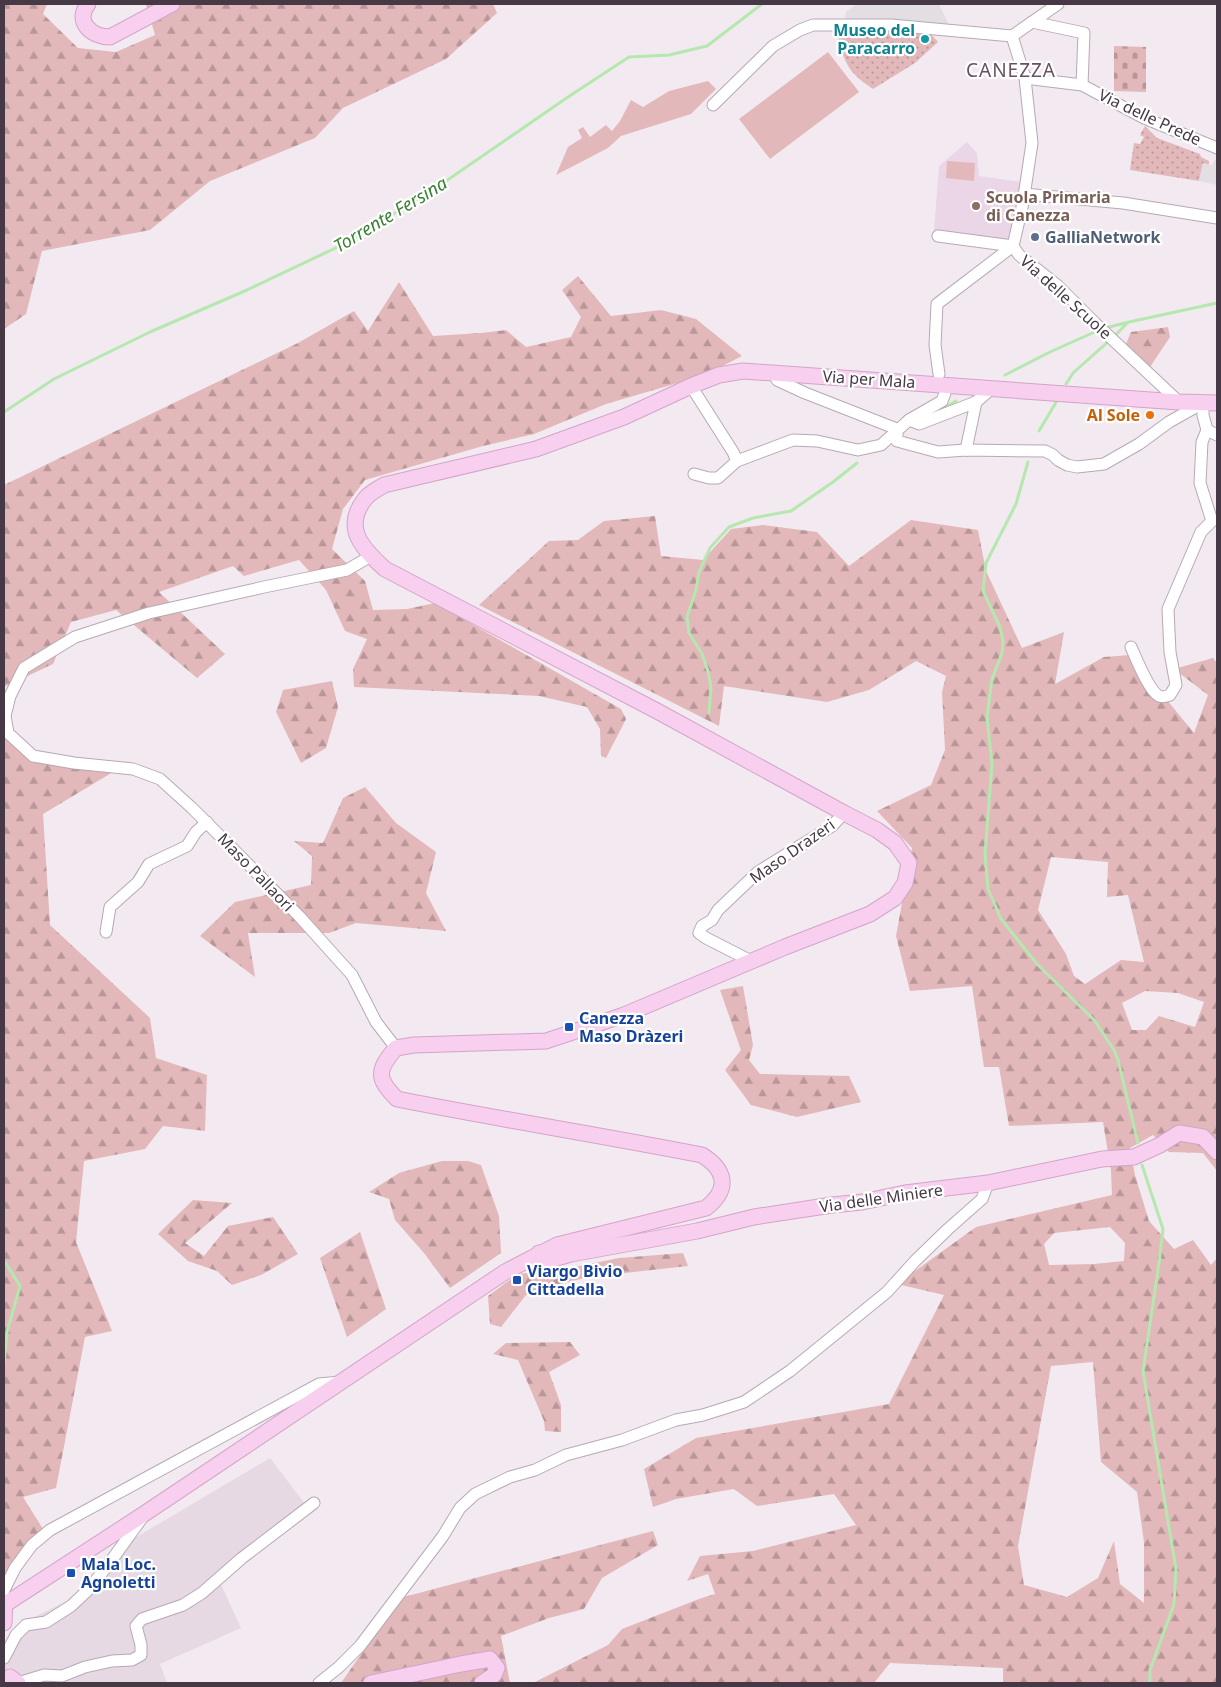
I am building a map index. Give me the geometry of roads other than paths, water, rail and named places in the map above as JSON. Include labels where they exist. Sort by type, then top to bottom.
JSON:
[{"type":"main road","points":[[88,4],[83,15],[85,24],[91,32],[100,37],[110,37],[172,4]]},
{"type":"main road","name":"Via per Mala","points":[[396,1048],[414,1045],[546,1041],[624,1015],[751,961],[870,914],[895,898],[905,883],[909,863],[895,843],[877,830],[657,711],[385,568],[371,556],[356,537],[355,516],[366,498],[384,486],[536,449],[624,417],[719,375],[743,372],[1210,403]]},
{"type":"main road","points":[[4,1623],[4,1600],[144,1514],[505,1272],[557,1245],[706,1208],[717,1199],[722,1189],[721,1176],[714,1162],[702,1155],[397,1099],[388,1090],[381,1078],[383,1063],[396,1048]]},
{"type":"main road","name":"Via delle Miniere","points":[[539,1253],[546,1261],[578,1253],[697,1231],[754,1216],[832,1204],[862,1202],[905,1193],[988,1183],[1102,1159],[1134,1157],[1160,1145],[1179,1133],[1203,1137],[1217,1152]]},
{"type":"main road","points":[[371,1683],[490,1659],[496,1668],[494,1675],[482,1683]]},
{"type":"main road","points":[[4,1682],[10,1677],[18,1683]]},
{"type":"street","points":[[713,105],[773,46],[800,30],[813,25],[898,25],[1012,36],[1058,4]]},
{"type":"street","points":[[1025,78],[1082,84],[1084,33],[1032,22]]},
{"type":"street","name":"Via delle Scuole","points":[[1012,36],[1025,78],[1032,143],[1013,246],[1019,255],[1057,285],[1180,402]]},
{"type":"street","name":"Via delle Prede","points":[[1082,84],[1144,118],[1217,148]]},
{"type":"street","points":[[1024,194],[1123,203],[1217,218]]},
{"type":"street","points":[[938,236],[1013,246]]},
{"type":"street","points":[[939,374],[935,345],[937,304],[1013,246]]},
{"type":"street","points":[[775,374],[777,380],[798,390],[897,429]]},
{"type":"street","points":[[691,386],[729,445],[737,461]]},
{"type":"street","points":[[909,420],[919,424],[976,402],[992,388]]},
{"type":"street","points":[[694,474],[718,478],[737,461],[793,440],[817,441],[858,450],[881,445],[909,420],[942,401],[945,393]]},
{"type":"street","points":[[966,450],[976,402]]},
{"type":"street","points":[[897,429],[897,441],[938,452],[966,450],[1045,451],[1053,454],[1067,466],[1077,467],[1104,464],[1139,444],[1169,422],[1210,403]]},
{"type":"street","points":[[1131,647],[1152,689],[1158,696],[1170,695],[1176,685],[1170,652],[1168,609],[1201,532],[1214,522],[1200,483],[1202,442],[1212,432],[1203,415],[1210,403]]},
{"type":"street","points":[[207,822],[160,779],[133,769],[74,764],[33,756],[8,733],[4,716],[10,696],[24,668],[75,637],[149,613],[347,570],[371,556]]},
{"type":"street","name":"Maso Drazeri","points":[[751,961],[699,933],[702,926],[712,920],[718,910],[758,872],[832,826],[844,813]]},
{"type":"street","name":"Maso Pallaori","points":[[106,932],[110,908],[138,882],[149,864],[187,846],[196,832],[207,822],[299,916],[352,975],[376,1022],[396,1048]]},
{"type":"street","points":[[319,1683],[339,1667],[360,1646],[443,1536],[460,1508],[474,1494],[510,1477],[535,1470],[566,1455],[622,1440],[676,1420],[703,1415],[744,1402],[790,1371],[886,1292],[928,1248],[982,1199],[988,1183]]},
{"type":"street","points":[[4,1600],[16,1568],[32,1545],[50,1530],[319,1384],[341,1382]]},
{"type":"street","points":[[18,1683],[44,1675],[62,1676],[85,1667],[112,1661],[132,1660],[141,1655],[141,1645],[136,1626],[142,1619],[183,1605],[202,1593],[242,1558],[314,1503]]},
{"type":"street","points":[[4,1658],[16,1635],[26,1625],[46,1622],[70,1606],[88,1590],[108,1566],[144,1514]]},
{"type":"waterway","name":"Torrente Fersina","points":[[4,412],[54,379],[150,332],[247,290],[346,243],[433,190],[629,57],[669,55],[707,46],[762,4]]},
{"type":"waterway","points":[[1105,328],[1217,303]]},
{"type":"waterway","points":[[1114,337],[1127,323]]},
{"type":"waterway","points":[[1005,375],[1099,330]]},
{"type":"waterway","points":[[1066,384],[1073,373],[1109,341]]},
{"type":"waterway","points":[[1039,431],[1058,399]]},
{"type":"waterway","points":[[934,413],[956,401]]},
{"type":"waterway","points":[[1028,462],[1016,504],[986,563],[983,591],[1000,627],[1003,641],[1002,653],[992,679],[987,717],[992,764],[985,854],[988,889],[1001,919],[1037,964],[1095,1021],[1114,1050],[1138,1143]]},
{"type":"waterway","points":[[709,713],[711,688],[708,671],[702,654],[689,633],[687,617],[696,590],[699,572],[710,548],[729,527],[753,518],[791,511],[857,463]]},
{"type":"waterway","points":[[1142,1165],[1163,1229],[1143,1371],[1176,1569],[1174,1604],[1150,1670],[1150,1683]]},
{"type":"waterway","points":[[4,1260],[20,1286],[7,1332],[4,1364]]},
{"type":"place","name":"Museo del Paracarro","points":[[925,39]]},
{"type":"place","name":"Scuola Primaria di Canezza","points":[[976,206]]},
{"type":"place","name":"GalliaNetwork","points":[[1035,237]]},
{"type":"place","name":"Al Sole","points":[[1150,415]]},
{"type":"place","name":"Canezza Maso Dràzeri","points":[[569,1027]]},
{"type":"place","name":"Viargo Bivio Cittadella","points":[[517,1280]]},
{"type":"place","name":"Mala Loc. Agnoletti","points":[[71,1573]]},
{"type":"district","name":"CANEZZA","points":[[1011,70]]}]
